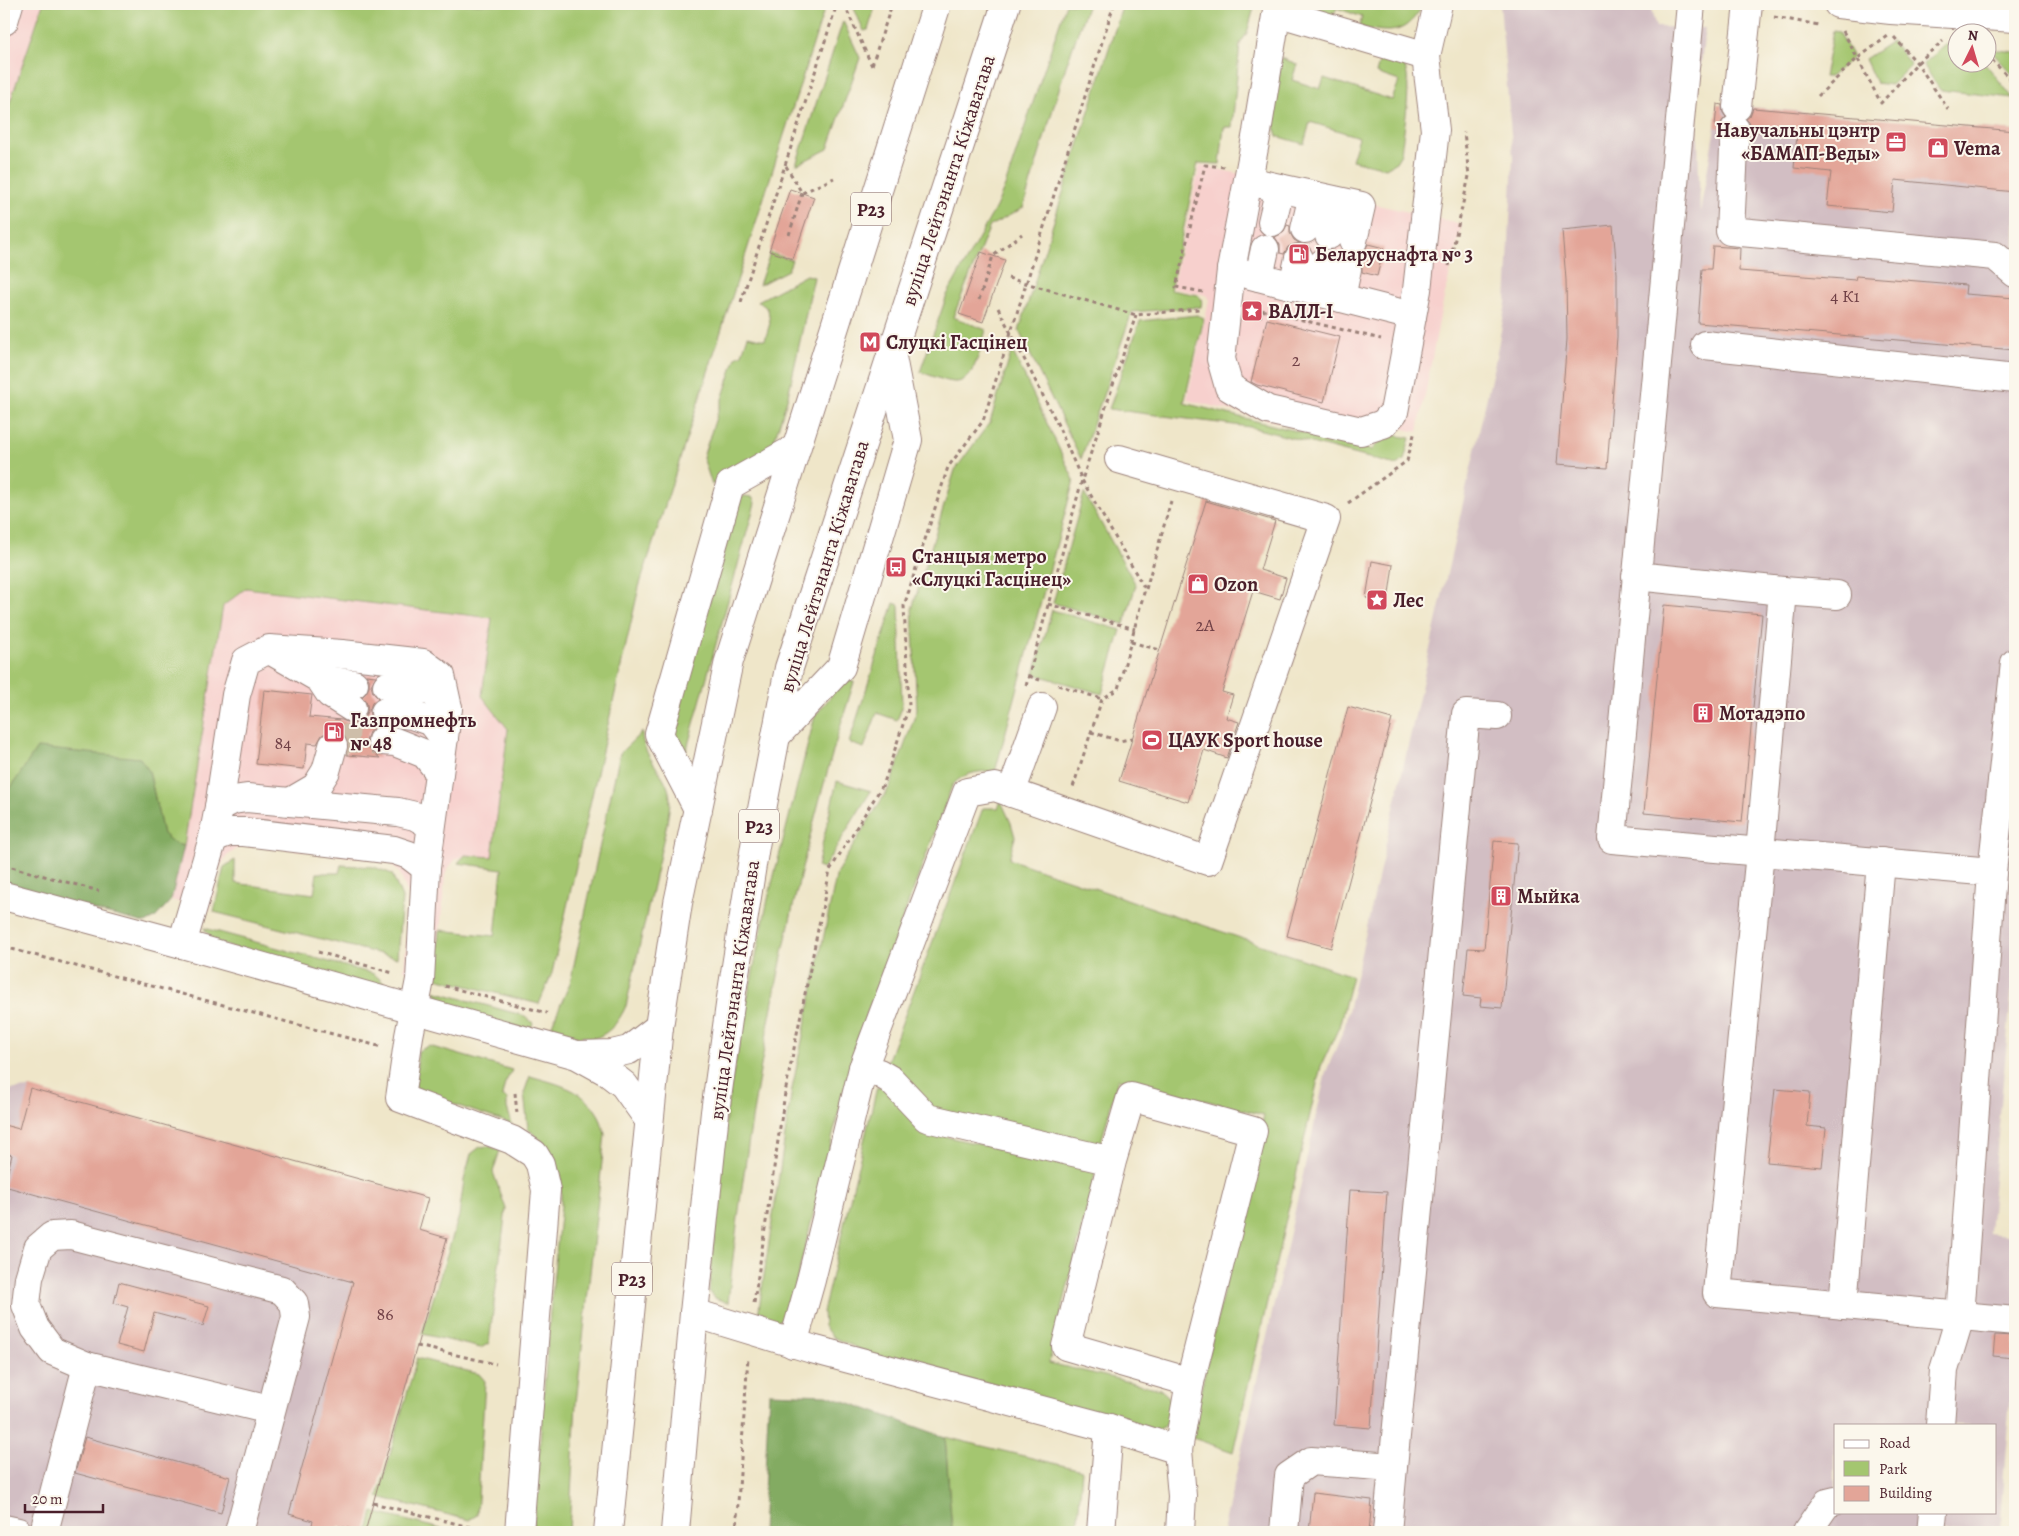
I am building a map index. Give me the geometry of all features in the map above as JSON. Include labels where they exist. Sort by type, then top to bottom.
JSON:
[{"type":"main road","points":[[4,21],[9,4]]},
{"type":"main road","name":"Р23","points":[[608,1532],[659,1027],[678,903],[730,660],[937,4]]},
{"type":"main road","name":"вуліца Лейтэнанта Кіжаватава","points":[[675,1532],[694,1314],[715,1112],[755,846],[789,668],[1006,4]]},
{"type":"main road","points":[[1426,56],[1277,8],[1232,270],[1221,359],[1229,387],[1268,410],[1361,431],[1383,424],[1394,412],[1417,290],[1435,130],[1426,56],[1438,4]]},
{"type":"main road","points":[[1691,4],[1612,839],[1992,872]]},
{"type":"main road","points":[[1748,4],[1736,118],[1730,231],[1995,256],[2015,273]]},
{"type":"main road","points":[[1840,16],[1891,10],[2015,18]]},
{"type":"main road","points":[[1248,181],[1280,188],[1325,198],[1361,206],[1329,235],[1325,198]]},
{"type":"main road","points":[[1272,222],[1280,188]]},
{"type":"main road","points":[[1259,277],[1266,250]]},
{"type":"main road","points":[[1317,292],[1323,263],[1317,292]]},
{"type":"main road","points":[[1232,270],[1412,316]]},
{"type":"main road","points":[[1705,345],[2015,379]]},
{"type":"main road","points":[[776,736],[841,667],[908,440],[891,352]]},
{"type":"main road","points":[[698,809],[659,734],[730,484],[796,448]]},
{"type":"main road","points":[[793,1344],[811,1280],[863,1068],[967,792],[995,787],[1208,861],[1326,518],[1119,458]]},
{"type":"main road","points":[[1636,576],[1837,595]]},
{"type":"main road","points":[[1783,591],[1760,852],[1717,1293],[2015,1321]]},
{"type":"main road","points":[[269,649],[320,679],[330,694],[353,696]]},
{"type":"main road","points":[[182,944],[220,808],[236,695],[246,661],[269,649],[423,663],[441,676],[448,708],[426,868],[420,980],[400,1098],[512,1140],[534,1154],[540,1164],[546,1190],[518,1532]]},
{"type":"main road","points":[[1940,1424],[1944,1370],[1960,1316],[1992,872],[2015,663]]},
{"type":"main road","points":[[444,738],[432,722],[412,715],[386,699],[432,691],[448,708]]},
{"type":"main road","points":[[1011,793],[1042,692]]},
{"type":"main road","points":[[1387,1532],[1466,714],[1497,716]]},
{"type":"main road","points":[[382,741],[396,742],[425,754],[439,772]]},
{"type":"main road","points":[[292,801],[316,787],[326,771],[333,746]]},
{"type":"main road","points":[[220,808],[233,800],[247,798],[292,801],[398,812],[415,816],[431,825]]},
{"type":"main road","points":[[213,838],[229,832],[244,832],[394,850],[409,855],[426,868]]},
{"type":"main road","points":[[1843,1305],[1881,862]]},
{"type":"main road","points":[[4,896],[577,1055],[606,1070],[624,1086],[649,1120]]},
{"type":"main road","points":[[577,1055],[612,1054],[629,1050],[659,1027]]},
{"type":"main road","points":[[863,1068],[879,1073],[891,1080],[927,1118],[1112,1160]]},
{"type":"main road","points":[[1180,1532],[1182,1496],[1178,1450],[1190,1382],[1253,1130],[1131,1097],[1112,1160],[1066,1346],[1190,1382]]},
{"type":"main road","points":[[239,1532],[296,1317],[294,1303],[282,1290],[71,1235],[52,1236],[38,1248],[29,1278],[26,1305],[35,1328],[52,1351],[87,1366],[270,1410]]},
{"type":"main road","points":[[694,1314],[749,1342],[793,1344],[1109,1428],[1178,1450]]},
{"type":"main road","points":[[44,1532],[87,1366]]},
{"type":"main road","points":[[1101,1532],[1109,1428]]},
{"type":"main road","points":[[1284,1532],[1289,1476],[1311,1461],[1393,1467]]},
{"type":"main road","points":[[1807,1532],[1827,1503],[1834,1501]]},
{"type":"main road","points":[[1931,1532],[1933,1514]]},
{"type":"main road","points":[[4,1528],[18,1532]]},
{"type":"path","points":[[741,302],[837,4]]},
{"type":"path","points":[[844,4],[872,66],[892,4]]},
{"type":"path","points":[[736,1532],[749,1342],[785,1093],[830,870],[884,783],[909,706],[904,606],[948,467],[983,421],[1114,4]]},
{"type":"path","points":[[1840,16],[1858,58],[1881,103],[1917,63],[1943,41]]},
{"type":"path","points":[[1818,96],[1858,58],[1892,34],[1917,63],[1948,109]]},
{"type":"path","points":[[1996,64],[2015,84]]},
{"type":"path","points":[[1207,299],[1202,292],[1176,287],[1205,165],[1226,167],[1227,158]]},
{"type":"path","points":[[786,166],[802,193]]},
{"type":"path","points":[[789,235],[802,193],[834,178]]},
{"type":"path","points":[[979,300],[993,256],[1022,234]]},
{"type":"path","points":[[1008,278],[1136,315],[1206,308]]},
{"type":"path","points":[[998,308],[1056,421],[1082,480],[1146,589]]},
{"type":"path","points":[[1251,316],[1260,318],[1262,310],[1372,337]]},
{"type":"path","points":[[1029,676],[1082,480],[1136,315]]},
{"type":"path","points":[[1326,518],[1407,461],[1414,437]]},
{"type":"path","points":[[1029,676],[1042,692],[1102,699],[1118,689],[1178,475]]},
{"type":"path","points":[[1048,604],[1134,629]]},
{"type":"path","points":[[1131,642],[1160,650]]},
{"type":"path","points":[[1029,676],[1042,692]]},
{"type":"path","points":[[1066,812],[1102,699]]},
{"type":"path","points":[[1091,732],[1120,741],[1133,738]]},
{"type":"path","points":[[4,865],[107,894]]},
{"type":"path","points":[[4,947],[407,1054]]},
{"type":"path","points":[[315,951],[547,1012]]},
{"type":"path","points":[[515,1093],[517,1115]]},
{"type":"path","points":[[749,1342],[756,1357]]},
{"type":"path","points":[[417,1346],[496,1364]]},
{"type":"path","points":[[373,1503],[486,1531]]},
{"type":"shaded area","points":[[4,4],[43,4],[4,120]]},
{"type":"shaded area","points":[[1500,4],[1634,4],[1650,7],[1656,27],[1705,28],[1697,103],[1700,213],[1715,127],[1717,104],[2015,131],[2015,954],[1989,1233],[2015,1236],[2015,1338],[1999,1532],[1223,1532],[1326,1072],[1344,1029],[1496,357],[1506,303],[1513,157]]},
{"type":"shaded area","points":[[1200,165],[1462,224],[1441,311],[1418,432],[1390,426],[1372,445],[1187,400],[1209,300],[1206,295],[1172,288]]},
{"type":"shaded area","points":[[246,588],[492,618],[482,695],[508,728],[492,858],[465,855],[456,859],[445,875],[436,978],[404,970],[410,899],[399,872],[389,863],[249,844],[239,847],[227,856],[219,868],[209,911],[171,900],[184,846],[223,606]]},
{"type":"shaded area","points":[[30,1088],[428,1198],[419,1230],[447,1238],[365,1532],[339,1526],[337,1532],[4,1532],[4,1090]]},
{"type":"green space","points":[[43,4],[826,4],[639,587],[552,973],[539,1004],[436,978],[440,930],[495,936],[502,869],[458,863],[465,855],[492,857],[508,729],[482,696],[492,618],[246,588],[223,606],[184,846],[175,844],[163,835],[149,771],[4,798],[4,120]]},
{"type":"green space","points":[[852,4],[876,4],[868,30],[864,31]]},
{"type":"green space","points":[[1066,4],[1088,4],[1066,66],[1023,208],[990,226],[953,317],[986,330],[976,362],[967,377],[961,381],[954,382],[920,372],[947,295],[996,207],[1005,186]]},
{"type":"green space","points":[[1123,4],[1255,4],[1247,33],[1240,44],[1232,127],[1224,127],[1220,164],[1198,163],[1170,290],[1198,295],[1202,300],[1201,307],[1132,312],[1081,459],[1019,331]]},
{"type":"green space","points":[[1302,4],[1424,4],[1411,22],[1404,27],[1397,30],[1381,31],[1359,27],[1362,17],[1337,8],[1331,19],[1310,11]]},
{"type":"green space","points":[[843,21],[860,58],[828,149],[796,165]]},
{"type":"green space","points":[[1833,31],[1839,32],[1853,57],[1830,77],[1824,77]]},
{"type":"green space","points":[[1892,41],[1911,65],[1891,85],[1876,83],[1865,59]]},
{"type":"green space","points":[[1946,45],[1946,72],[1992,72],[2013,98],[1940,90],[1923,64]]},
{"type":"green space","points":[[1996,50],[2015,52],[2015,77],[1996,57]]},
{"type":"green space","points":[[1382,52],[1396,57],[1403,63],[1408,81],[1401,154],[1396,162],[1386,168],[1352,160],[1359,137],[1310,122],[1304,144],[1277,136],[1274,107],[1281,58],[1297,64],[1292,80],[1320,89],[1324,78],[1392,100],[1399,81],[1376,73]]},
{"type":"green space","points":[[770,253],[792,260],[788,270],[759,285]]},
{"type":"green space","points":[[806,275],[814,277],[788,396],[774,441],[760,455],[728,469],[712,485],[703,457],[736,357],[742,354],[748,336],[765,340],[770,323],[768,309],[758,301]]},
{"type":"green space","points":[[1197,315],[1204,318],[1184,403],[1372,450],[1387,434],[1410,438],[1404,460],[1396,465],[1250,427],[1109,409],[1140,321]]},
{"type":"green space","points":[[1012,350],[1074,480],[995,772],[972,773],[961,778],[952,786],[856,1043],[789,1311],[775,1322],[757,1322],[792,1089],[837,872],[890,786],[917,710],[912,609],[955,470],[990,422]]},
{"type":"green space","points":[[1084,493],[1136,585],[1124,624],[1053,603]]},
{"type":"green space","points":[[744,496],[752,497],[755,503],[687,749],[681,751],[669,743],[739,499]]},
{"type":"green space","points":[[894,603],[899,605],[902,708],[897,720],[877,713],[864,748],[849,743]]},
{"type":"green space","points":[[1052,610],[1121,630],[1102,694],[1034,674]]},
{"type":"green space","points":[[844,680],[854,682],[810,835],[775,989],[748,1146],[728,1303],[715,1298],[709,1291],[727,1107],[745,1010],[768,899],[815,716]]},
{"type":"green space","points":[[642,732],[646,751],[669,790],[670,802],[626,1006],[619,1019],[611,1028],[594,1038],[573,1040],[547,1036],[570,983],[620,753]]},
{"type":"green space","points":[[37,748],[140,758],[149,771],[163,834],[175,844],[184,846],[171,900],[155,918],[145,923],[4,888],[4,798]]},
{"type":"green space","points":[[837,781],[871,791],[823,869],[817,867]]},
{"type":"green space","points":[[1001,801],[1015,837],[1009,859],[1352,976],[1339,1027],[1321,1066],[1233,1452],[1190,1437],[1264,1115],[1118,1079],[1100,1146],[933,1110],[886,1065],[983,808],[998,808]]},
{"type":"green space","points":[[235,860],[235,883],[314,894],[317,873],[339,873],[341,865],[374,867],[392,874],[402,898],[397,958],[214,912],[224,867]]},
{"type":"green space","points":[[204,928],[374,974],[384,983],[376,988],[214,942]]},
{"type":"green space","points":[[434,991],[525,1016],[533,1023],[529,1033],[445,1005]]},
{"type":"green space","points":[[429,1046],[512,1070],[505,1083],[502,1096],[507,1099],[507,1108],[512,1124],[453,1104],[436,1101],[415,1089],[418,1051]]},
{"type":"green space","points":[[530,1076],[566,1088],[583,1097],[598,1113],[605,1134],[576,1403],[569,1532],[533,1532],[550,1312],[561,1206],[561,1175],[555,1158],[543,1142],[528,1129],[524,1093]]},
{"type":"green space","points":[[877,1087],[888,1090],[909,1116],[913,1125],[925,1132],[1096,1170],[1049,1363],[1160,1389],[1168,1396],[1174,1408],[1167,1425],[1156,1430],[878,1357],[832,1337],[824,1326],[823,1312]]},
{"type":"green space","points":[[488,1146],[500,1150],[493,1172],[506,1209],[489,1343],[481,1348],[422,1334],[459,1216],[464,1180],[471,1154],[480,1147]]},
{"type":"green space","points":[[417,1358],[479,1374],[485,1381],[477,1515],[469,1520],[378,1497]]},
{"type":"green space","points":[[769,1393],[827,1395],[945,1437],[952,1532],[912,1532],[906,1527],[876,1532],[762,1532]]},
{"type":"green space","points":[[945,1437],[1082,1470],[1077,1532],[952,1532]]},
{"type":"green space","points":[[373,1512],[453,1532],[368,1532]]},
{"type":"building","points":[[1717,104],[1722,105],[1723,113],[1726,117],[1722,121],[1720,128],[1715,127]]},
{"type":"building","points":[[1753,108],[2015,131],[2015,192],[1895,180],[1892,212],[1827,206],[1831,172],[1794,168],[1797,135],[1751,131],[1749,122],[1746,119],[1750,116]]},
{"type":"building","points":[[790,189],[814,197],[793,259],[769,251]]},
{"type":"building","points":[[1287,225],[1290,226],[1290,233],[1294,240],[1299,243],[1288,247],[1284,254],[1280,253],[1280,245],[1275,237],[1283,233]]},
{"type":"building","points":[[1613,225],[1617,273],[1617,337],[1607,468],[1557,464],[1567,339],[1566,280],[1562,230]]},
{"type":"building","points":[[1368,244],[1384,248],[1377,276],[1362,272],[1362,264],[1355,256],[1364,252]]},
{"type":"building","points":[[1713,246],[1740,248],[1739,271],[1855,280],[1856,276],[1966,285],[1965,294],[2015,298],[2015,350],[1698,323],[1702,269],[1711,269]]},
{"type":"building","points":[[981,252],[1005,260],[983,322],[959,314]]},
{"type":"building","points":[[1267,319],[1340,337],[1324,402],[1251,382]]},
{"type":"building","points":[[1206,501],[1275,521],[1260,570],[1286,578],[1280,599],[1253,591],[1222,692],[1233,695],[1226,718],[1239,722],[1227,758],[1204,750],[1188,802],[1119,781]]},
{"type":"building","points":[[1372,561],[1393,565],[1388,601],[1366,598]]},
{"type":"building","name":"Мотадэпо","points":[[1664,605],[1762,614],[1742,822],[1644,813]]},
{"type":"building","points":[[366,675],[376,676],[371,685],[373,693],[378,698],[372,703],[369,711],[371,719],[379,726],[369,732],[366,740],[368,748],[380,758],[347,755],[348,743],[344,735],[338,731],[330,731],[322,735],[317,744],[307,743],[304,769],[256,764],[264,690],[312,695],[309,717],[342,720],[352,724],[360,722],[368,709],[366,701],[362,697],[369,687],[369,679]]},
{"type":"building","points":[[1348,707],[1392,719],[1331,948],[1287,936]]},
{"type":"building","name":"Мыйка","points":[[1494,841],[1518,843],[1502,1008],[1480,1006],[1481,998],[1463,996],[1468,948],[1484,949]]},
{"type":"building","points":[[30,1088],[428,1198],[419,1230],[447,1238],[365,1532],[339,1526],[337,1532],[310,1532],[313,1521],[289,1514],[353,1282],[4,1186],[12,1155],[4,1152],[4,1125],[19,1129]]},
{"type":"building","points":[[1775,1089],[1810,1092],[1807,1126],[1826,1128],[1822,1167],[1767,1162]]},
{"type":"building","points":[[1350,1190],[1387,1192],[1371,1428],[1334,1425]]},
{"type":"building","points":[[119,1282],[209,1306],[203,1326],[154,1313],[144,1352],[117,1345],[128,1307],[114,1303]]},
{"type":"building","points":[[1995,1335],[2015,1336],[2014,1358],[1993,1356]]},
{"type":"building","points":[[85,1437],[230,1477],[221,1513],[75,1473]]},
{"type":"building","points":[[1313,1493],[1372,1500],[1369,1532],[1309,1532]]},
{"type":"tunnel","points":[[333,746],[348,738],[382,741]]},
{"type":"place","name":"Навучальны цэнтр «БАМАП-Веды»","points":[[1896,142]]},
{"type":"place","name":"Vema","points":[[1938,148]]},
{"type":"place","name":"Беларуснафта № 3","points":[[1299,254]]},
{"type":"place","name":"ВАЛЛ-І","points":[[1252,311]]},
{"type":"place","name":"Слуцкі Гасцінец","points":[[870,342]]},
{"type":"place","name":"Станцыя метро «Слуцкі Гасцінец»","points":[[896,567]]},
{"type":"place","name":"Ozon","points":[[1198,584]]},
{"type":"place","name":"Лес","points":[[1377,600]]},
{"type":"place","name":"Мотадэпо","points":[[1703,713]]},
{"type":"place","name":"Газпромнефть № 48","points":[[334,732]]},
{"type":"place","name":"ЦАУК Sport house","points":[[1152,740]]},
{"type":"place","name":"Мыйка","points":[[1501,896]]}]
